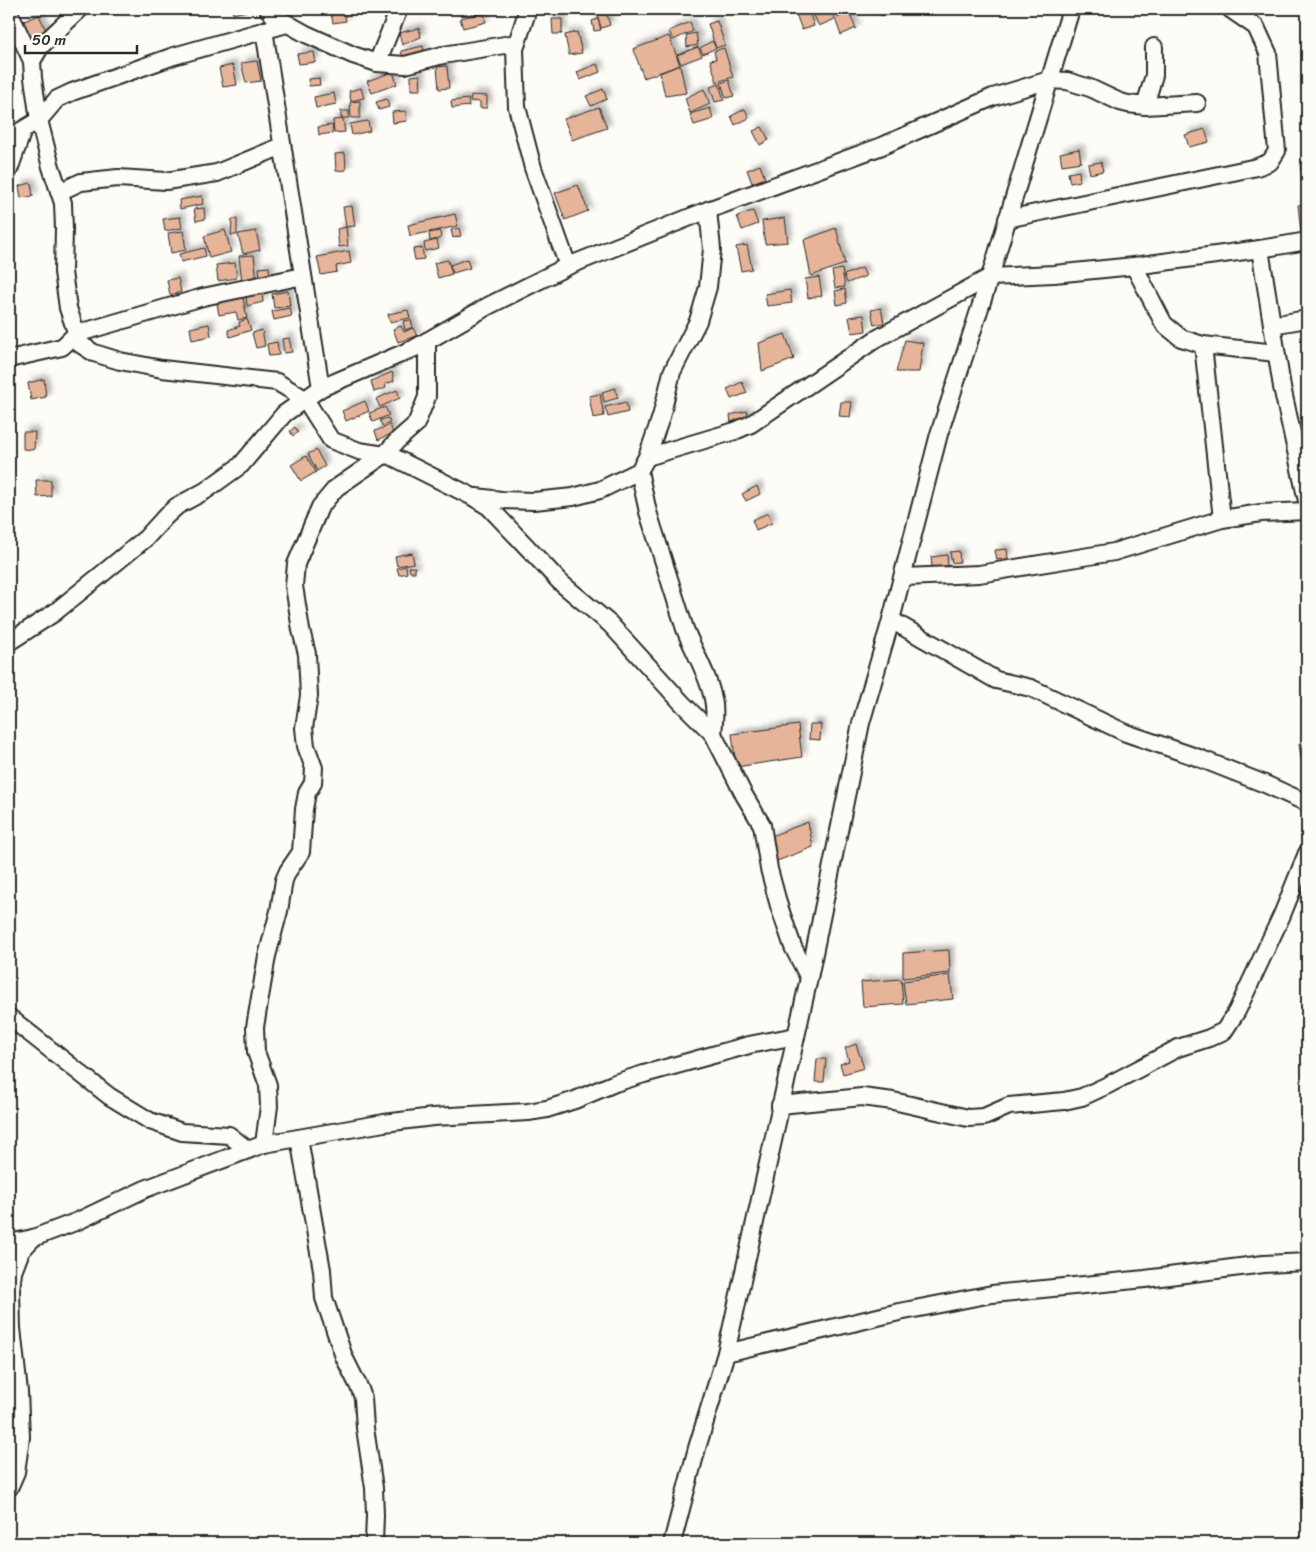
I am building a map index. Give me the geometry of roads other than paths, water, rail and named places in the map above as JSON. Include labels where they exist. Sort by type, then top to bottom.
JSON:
[{"type":"street","points":[[32,61],[41,46],[80,9]]},
{"type":"street","points":[[268,9],[274,16],[287,24],[377,63],[405,65],[443,55],[517,44]]},
{"type":"street","points":[[377,63],[399,9]]},
{"type":"street","points":[[528,9],[515,49],[518,107],[533,168],[568,266]]},
{"type":"street","points":[[672,1543],[697,1448],[726,1353],[796,1036],[861,723],[891,620],[939,434],[990,277],[1071,9]]},
{"type":"street","points":[[1007,219],[1257,167],[1270,162],[1276,150],[1268,53],[1256,27],[1230,9]]},
{"type":"street","points":[[9,12],[32,61],[39,120],[63,203],[63,272],[68,308],[80,344],[94,353],[120,361],[162,369],[277,382],[305,400],[331,440],[359,451],[391,456],[471,496],[489,508],[561,584],[610,624],[713,734],[744,795],[762,825],[769,869],[779,906],[793,948],[808,978]]},
{"type":"street","points":[[9,170],[16,134],[39,120],[57,99],[174,56],[287,24]]},
{"type":"street","points":[[264,30],[321,388]]},
{"type":"street","points":[[1145,106],[1154,75],[1154,47]]},
{"type":"street","points":[[9,642],[54,613],[146,538],[177,506],[205,491],[241,465],[284,414],[321,388],[415,348],[488,306],[568,266],[708,210],[882,146],[993,97],[1049,80],[1067,81],[1090,88],[1120,102],[1145,106],[1196,103]]},
{"type":"street","points":[[59,192],[81,182],[118,178],[166,181],[217,173],[282,146]]},
{"type":"street","points":[[471,496],[501,500],[534,501],[573,497],[600,490],[639,471],[647,457],[661,417],[672,372],[698,321],[708,286],[712,249],[708,210]]},
{"type":"street","points":[[647,457],[735,431],[751,424],[876,339],[990,277],[1054,274],[1134,266],[1307,241]]},
{"type":"street","points":[[1260,249],[1282,387],[1307,502]]},
{"type":"street","points":[[1134,266],[1164,324],[1181,338],[1203,344],[1276,353]]},
{"type":"street","points":[[9,359],[62,347],[76,334],[203,297],[303,276]]},
{"type":"street","points":[[1272,325],[1307,319]]},
{"type":"street","points":[[256,1147],[269,1106],[262,1065],[256,1052],[255,1028],[267,956],[279,911],[284,880],[301,852],[304,809],[307,793],[313,783],[314,768],[306,746],[304,728],[309,696],[307,654],[300,630],[294,586],[296,564],[320,507],[336,488],[384,455],[416,424],[427,397],[427,341]]},
{"type":"street","points":[[1203,344],[1222,519]]},
{"type":"street","points":[[639,471],[648,512],[685,629],[692,648],[706,675],[713,698],[715,710],[713,734]]},
{"type":"street","points":[[902,577],[979,574],[1114,552],[1222,519],[1261,513],[1307,511]]},
{"type":"street","points":[[891,620],[996,680],[1031,688],[1126,733],[1207,761],[1307,803]]},
{"type":"street","points":[[780,1105],[862,1097],[893,1101],[968,1118],[984,1117],[1009,1106],[1064,1101],[1082,1097],[1178,1048],[1224,1031],[1236,1011],[1282,915],[1307,853]]},
{"type":"street","points":[[9,1017],[109,1096],[150,1121],[182,1132],[229,1136],[256,1147]]},
{"type":"street","points":[[9,1243],[33,1238],[78,1221],[145,1189],[256,1147],[384,1123],[433,1117],[547,1110],[615,1083],[644,1074],[749,1046],[796,1036]]},
{"type":"street","points":[[298,1138],[322,1270],[324,1298],[344,1357],[360,1389],[362,1398],[374,1488],[374,1543]]},
{"type":"street","points":[[9,1488],[16,1472],[21,1437],[19,1392],[12,1328],[11,1290],[13,1272],[21,1251],[33,1238]]},
{"type":"street","points":[[726,1353],[899,1312],[992,1294],[1145,1279],[1264,1264],[1307,1262]]}]
